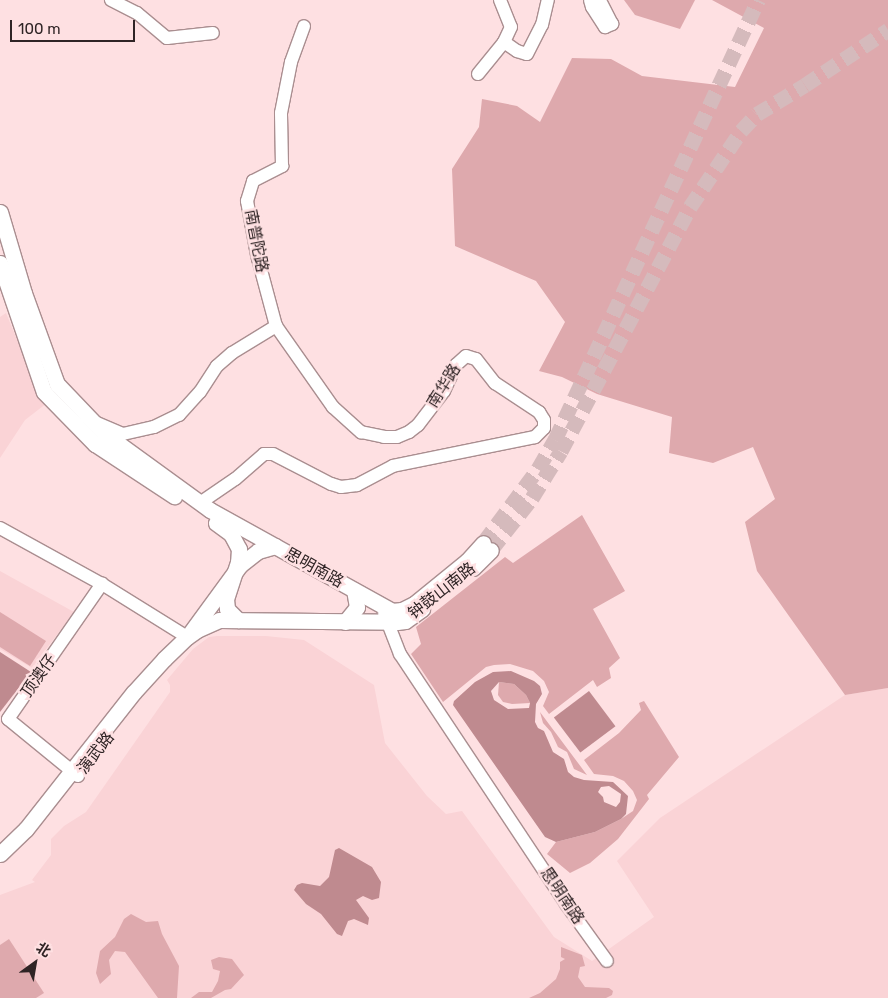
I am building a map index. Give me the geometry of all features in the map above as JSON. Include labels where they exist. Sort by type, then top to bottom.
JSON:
[{"type":"main road","name":"思明南路","points":[[0,212],[24,293],[57,384],[92,421],[104,433],[200,503],[381,606]]},
{"type":"main road","points":[[0,263],[44,392],[95,444],[231,534],[236,541],[239,555],[226,599],[227,609],[238,620]]},
{"type":"main road","name":"演武路","points":[[0,854],[26,829],[75,774],[186,637],[232,575],[252,555],[274,546]]},
{"type":"main road","name":"钟鼓山南路","points":[[186,637],[219,620],[388,623],[406,620],[453,586],[487,547],[414,604],[402,610],[392,611],[381,606]]},
{"type":"main road","points":[[345,622],[357,607],[354,590]]},
{"type":"main road","name":"演武路","points":[[0,865],[32,834],[75,774]]},
{"type":"street","points":[[111,0],[137,13],[167,38],[214,33]]},
{"type":"street","points":[[478,74],[504,42],[511,27],[500,0]]},
{"type":"street","points":[[504,42],[517,51],[527,54],[542,25],[548,0]]},
{"type":"street","points":[[590,0],[592,7],[605,27],[612,24],[600,0]]},
{"type":"street","name":"南普陀路","points":[[276,326],[256,255],[247,201],[253,181],[282,166],[280,113],[291,62],[304,26]]},
{"type":"street","points":[[92,421],[123,434],[154,427],[178,415],[200,392],[217,366],[232,354],[276,326]]},
{"type":"street","name":"南华路","points":[[200,503],[235,479],[264,454],[273,454],[331,484],[341,486],[357,485],[393,466],[535,437],[544,428],[544,420],[538,412],[508,394],[495,383],[476,359],[466,356],[456,365],[444,391],[418,425],[409,432],[396,437],[384,437],[361,432],[333,407],[276,326]]},
{"type":"street","points":[[0,528],[102,584],[186,637]]},
{"type":"street","name":"顶澳仔","points":[[75,774],[8,719],[102,584]]},
{"type":"street","name":"思明南路","points":[[381,606],[400,654],[566,904],[607,961]]},
{"type":"shaded area","points":[[624,0],[695,0],[680,29],[635,15]]},
{"type":"shaded area","points":[[712,0],[888,0],[888,688],[845,695],[757,571],[745,522],[775,499],[753,447],[713,463],[669,453],[672,417],[597,394],[562,377],[539,371],[565,322],[536,281],[455,246],[452,169],[479,127],[482,99],[517,106],[540,122],[572,58],[611,59],[642,76],[735,87],[764,28]]},
{"type":"shaded area","points":[[6,313],[39,393],[47,403],[25,420],[0,458],[0,317]]},
{"type":"shaded area","points":[[582,515],[625,591],[593,609],[620,658],[609,668],[611,678],[597,687],[593,680],[549,714],[543,706],[549,692],[544,681],[533,671],[510,664],[494,665],[486,667],[443,702],[411,654],[421,644],[416,627],[505,557],[513,563]]},
{"type":"shaded area","points":[[0,571],[74,612],[32,668],[0,649]]},
{"type":"shaded area","points":[[0,612],[46,641],[30,666],[0,647]]},
{"type":"shaded area","points":[[266,636],[304,640],[374,685],[385,743],[427,796],[446,814],[462,811],[554,937],[592,961],[654,917],[617,861],[660,818],[845,695],[888,688],[888,998],[0,998],[0,895],[35,882],[32,880],[51,855],[51,839],[64,826],[86,812],[170,692],[170,685],[167,680],[193,649],[209,637]]},
{"type":"shaded area","points":[[0,652],[31,672],[0,712]]},
{"type":"shaded area","points":[[511,671],[534,681],[540,686],[542,694],[536,704],[535,722],[538,728],[544,731],[553,752],[564,759],[568,772],[574,777],[584,780],[613,782],[628,796],[626,814],[621,819],[595,832],[556,842],[545,837],[453,705],[454,701],[475,682],[493,672]],"holes":[[[499,682],[514,684],[526,695],[530,703],[529,708],[508,709],[494,700],[491,691]],[[609,786],[621,794],[620,802],[616,807],[604,802],[603,797],[598,792],[601,787]]]},
{"type":"shaded area","points":[[499,682],[514,684],[526,695],[530,703],[512,704],[503,702],[498,695]]},
{"type":"shaded area","points":[[589,691],[615,726],[580,753],[554,717]]},
{"type":"shaded area","points":[[644,701],[679,757],[647,795],[649,799],[618,839],[590,863],[570,873],[547,854],[556,842],[595,832],[633,811],[637,800],[633,791],[624,781],[613,776],[594,774],[584,760],[619,733],[641,710],[639,703]]},
{"type":"shaded area","points":[[540,712],[587,775],[574,769],[567,752],[558,747],[551,732],[543,723]]},
{"type":"shaded area","points":[[339,848],[372,867],[381,882],[379,898],[372,900],[363,896],[356,900],[369,918],[368,925],[354,919],[348,921],[342,936],[337,934],[321,914],[306,904],[294,890],[297,885],[302,883],[320,886],[329,877],[335,850]]},
{"type":"shaded area","points":[[131,914],[146,922],[158,921],[162,934],[179,966],[177,998],[158,998],[125,952],[115,951],[109,960],[111,974],[100,984],[96,973],[100,951],[115,937],[124,919]]},
{"type":"shaded area","points":[[9,939],[44,993],[36,998],[0,998],[0,945]]},
{"type":"shaded area","points":[[561,947],[582,955],[585,966],[580,967],[578,977],[585,987],[609,988],[613,991],[612,995],[606,998],[529,998],[540,993],[556,979],[560,969],[560,962],[565,959],[561,957]]},
{"type":"shaded area","points":[[219,957],[232,959],[244,975],[231,989],[225,990],[211,998],[191,998],[199,992],[212,992],[218,981],[220,971],[213,969],[211,960]]},
{"type":"tunnel","points":[[483,543],[538,469],[555,440],[758,0]]},
{"type":"tunnel","points":[[491,550],[532,498],[561,451],[690,207],[741,131],[757,114],[888,30]]}]
